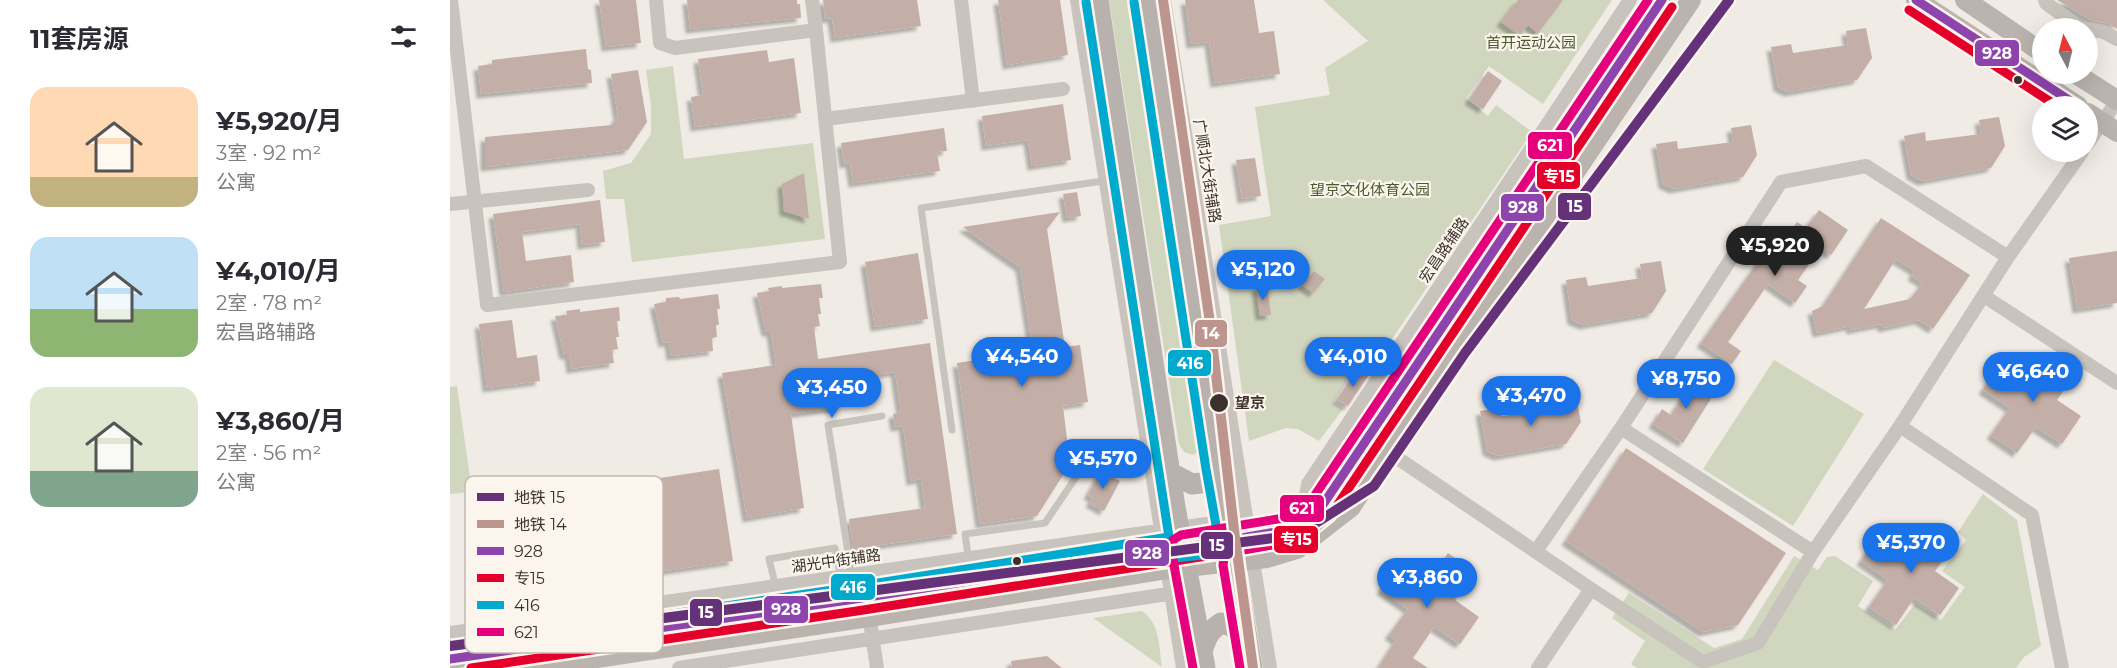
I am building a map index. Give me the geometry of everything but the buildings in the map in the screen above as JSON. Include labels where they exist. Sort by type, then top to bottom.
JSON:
[{"type":"main road","points":[[1098,0],[1116,179],[1171,473],[1174,549],[1181,592],[1204,660]]},
{"type":"main road","points":[[1146,0],[1218,467],[1236,533],[1251,560],[1248,643],[1252,668]]},
{"type":"main road","points":[[663,651],[869,617],[1236,533],[1287,530],[1301,525],[1320,509],[1662,0]]},
{"type":"main road","points":[[663,627],[1174,549],[1251,560],[1297,549],[1351,507],[1691,0]]},
{"type":"main road","points":[[1916,0],[2063,96]]},
{"type":"main road","points":[[1965,0],[2032,46]]},
{"type":"main road","points":[[2092,84],[2117,100]]},
{"type":"main road","points":[[1171,473],[1192,484],[1211,482],[1218,467]]},
{"type":"main road","points":[[1204,660],[1206,637],[1212,628],[1221,623],[1232,626],[1248,643]]},
{"type":"main road","points":[[450,659],[490,653]]},
{"type":"main road","points":[[531,668],[588,664],[654,653]]},
{"type":"street","points":[[451,0],[488,305],[840,262],[812,0]]},
{"type":"street","points":[[656,0],[660,43],[675,48],[816,30]]},
{"type":"street","points":[[961,0],[973,101]]},
{"type":"street","points":[[1077,0],[1116,179],[1174,549]]},
{"type":"street","name":"广顺北大街辅路","points":[[1164,0],[1236,533]]},
{"type":"street","name":"宏昌路辅路","points":[[1301,525],[1308,484],[1630,0]]},
{"type":"street","points":[[2045,0],[2066,18]]},
{"type":"street","points":[[2098,31],[2117,39]]},
{"type":"street","points":[[825,120],[1063,89]]},
{"type":"street","points":[[2103,123],[2117,100]]},
{"type":"street","points":[[1387,451],[1703,662],[1758,643],[1813,552],[1900,426],[2008,257],[2075,162]]},
{"type":"street","points":[[1536,551],[1621,428],[1781,182],[1866,166],[2008,257]]},
{"type":"street","points":[[450,204],[588,190]]},
{"type":"street","points":[[1984,296],[2117,383]]},
{"type":"street","points":[[1900,426],[2032,514],[2062,668]]},
{"type":"street","points":[[1621,428],[1813,552]]},
{"type":"street","name":"湖光中街辅路","points":[[663,602],[969,559],[1174,549]]},
{"type":"street","points":[[1251,560],[1270,668]]},
{"type":"street","points":[[1538,668],[1591,589]]},
{"type":"street","points":[[679,668],[1181,592],[1183,668]]},
{"type":"street","points":[[856,599],[869,617],[877,668]]},
{"type":"street","name":"湖光中街辅路","points":[[450,633],[465,631]]},
{"type":"lane","points":[[952,430],[921,208],[1116,179]]},
{"type":"lane","points":[[845,577],[828,425],[882,416]]},
{"type":"lane","points":[[972,580],[965,534],[1045,523],[1093,452],[1113,449]]},
{"type":"lane","points":[[782,609],[769,559],[835,548],[856,599]]},
{"type":"green space","points":[[1109,0],[1132,0],[1201,444],[1199,451],[1193,455],[1184,452],[1179,444]]},
{"type":"green space","name":"望京文化体育公园","points":[[1323,0],[1612,0],[1543,104],[1489,66],[1466,98],[1488,116],[1496,105],[1532,132],[1369,373],[1357,366],[1333,402],[1343,409],[1319,441],[1298,429],[1286,428],[1249,441],[1219,225],[1271,216],[1255,107],[1330,95],[1325,68],[1368,41]]},
{"type":"green space","points":[[673,66],[684,159],[813,143],[825,239],[632,262],[624,199],[606,199],[603,171],[631,163],[651,134],[651,106],[646,70]]},
{"type":"green space","points":[[1774,360],[1864,414],[1793,526],[1703,469]]},
{"type":"green space","points":[[457,386],[470,476],[465,476],[465,493],[450,494],[450,387]]},
{"type":"green space","points":[[1983,494],[2017,520],[2041,646],[2024,657],[2016,668],[1637,668],[1631,664],[1645,641],[1612,618],[1629,593],[1714,648],[1742,639],[1794,556],[1818,570],[1827,557],[1835,556],[1873,581],[1858,606],[1895,630],[1915,604],[1941,620],[1965,587],[1942,571],[1966,540],[1958,532]]},
{"type":"green space","points":[[1142,611],[1148,616],[1155,629],[1162,667],[1093,618]]},
{"type":"metro line","name":"14","points":[[1163,0],[1210,323],[1253,668]]},
{"type":"metro line","name":"15","points":[[663,618],[1297,535],[1374,486],[1465,353],[1729,0]]},
{"type":"metro line","name":"15","points":[[450,646],[465,644]]},
{"type":"transit line","name":"621","points":[[1193,668],[1171,549],[1173,540],[1181,535],[1284,518],[1295,514],[1311,501],[1648,0]]},
{"type":"transit line","name":"928","points":[[663,627],[1230,540],[1287,530],[1301,525],[1320,509],[1662,0]]},
{"type":"transit line","name":"928","points":[[1916,0],[2063,96]]},
{"type":"transit line","name":"416","points":[[663,615],[1169,537],[1086,2]]},
{"type":"transit line","name":"416","points":[[1134,2],[1221,553],[1139,562]]},
{"type":"transit line","name":"专15","points":[[663,640],[1232,552],[1289,542],[1305,536],[1330,516],[1672,7]]},
{"type":"transit line","name":"专15","points":[[1909,10],[2042,96]]},
{"type":"transit line","name":"621","points":[[1240,668],[1223,565],[1224,558],[1232,551],[1264,546],[1292,538]]},
{"type":"transit line","name":"416","points":[[450,647],[465,645]]},
{"type":"transit line","name":"928","points":[[450,659],[490,653]]},
{"type":"transit line","name":"专15","points":[[471,668],[573,653]]},
{"type":"place","name":"望京","points":[[1219,403]]},
{"type":"park label","name":"首开运动公园","points":[[1531,43]]}]
